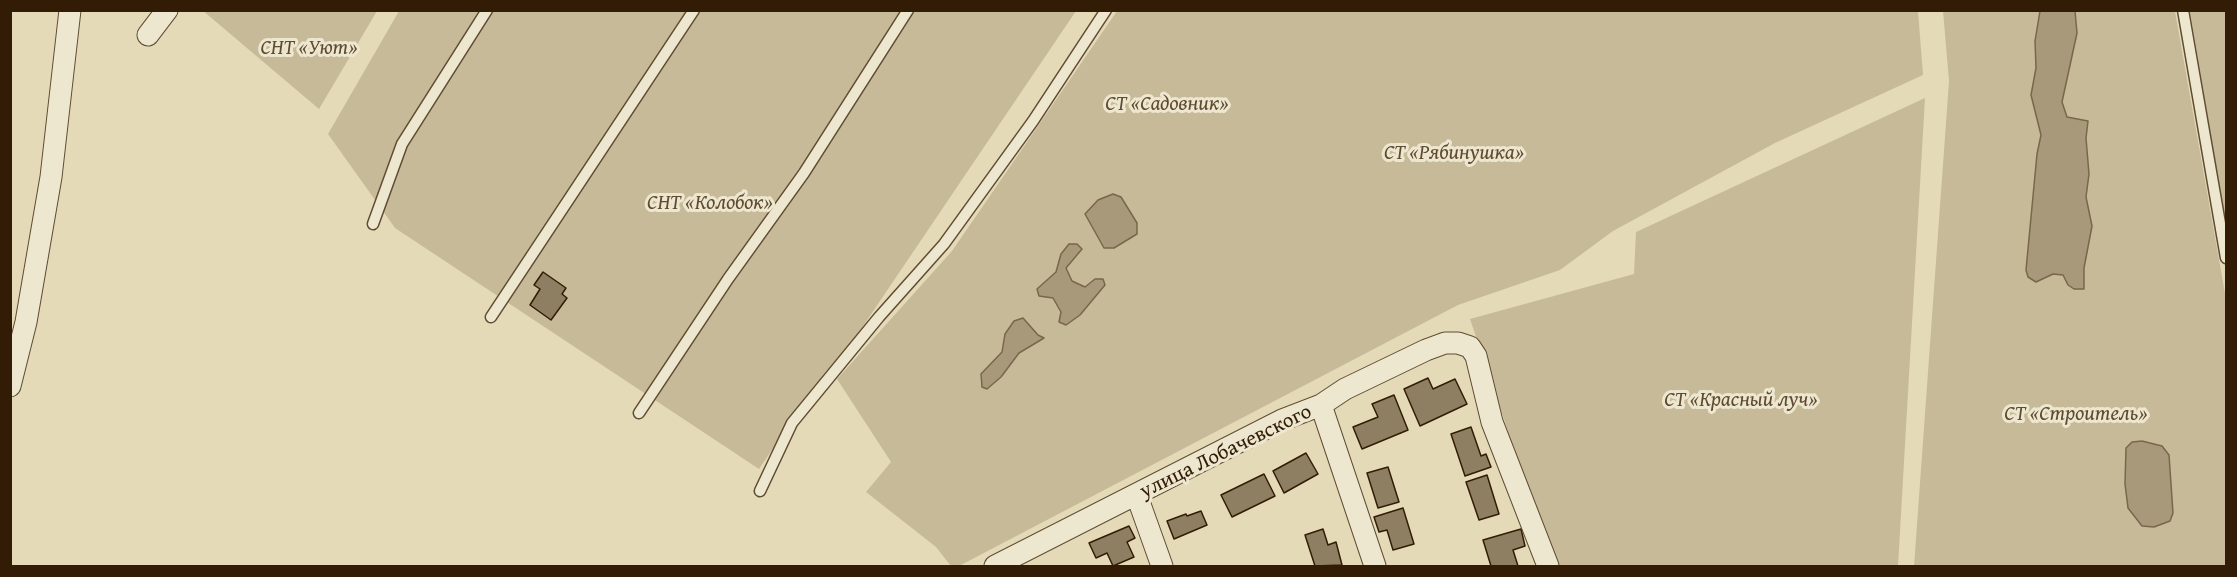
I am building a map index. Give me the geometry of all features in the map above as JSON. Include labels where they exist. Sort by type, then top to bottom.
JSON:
[{"type":"street","points":[[10,386],[26,322],[51,177],[70,10]]},
{"type":"street","points":[[148,35],[167,10]]},
{"type":"street","name":"улица Лобачевского","points":[[995,567],[1282,420],[1321,405],[1345,389],[1426,350],[1445,343],[1458,343],[1470,347],[1476,357],[1492,422],[1548,567]]},
{"type":"street","points":[[1321,405],[1375,567]]},
{"type":"street","points":[[1137,496],[1162,567]]},
{"type":"lane","points":[[373,224],[402,144],[487,10]]},
{"type":"lane","points":[[491,317],[694,10]]},
{"type":"lane","points":[[639,413],[728,279],[804,173],[908,10]]},
{"type":"lane","points":[[760,491],[792,423],[879,317],[944,244],[1033,121],[1106,10]]},
{"type":"lane","points":[[2183,10],[2226,258]]},
{"type":"green space","name":"СНТ «Уют»","points":[[202,10],[377,10],[377,11],[319,109]]},
{"type":"green space","name":"СНТ «Колобок»","points":[[399,11],[1076,11],[832,372],[826,371],[759,469],[395,228],[328,134]]},
{"type":"green space","name":"СТ «Рябинушка»","points":[[1117,11],[1918,11],[1923,75],[1775,143],[1613,231],[1560,270],[1458,305],[959,566],[951,566],[936,547],[866,492],[891,462],[837,379],[952,251]]},
{"type":"green space","name":"СТ «Строитель»","points":[[1943,11],[2175,11],[2226,299],[2226,566],[1914,566],[1949,81]]},
{"type":"green space","points":[[2190,11],[2226,11],[2226,224]]},
{"type":"green space","name":"СТ «Красный луч»","points":[[1925,98],[1898,566],[1558,566],[1518,461],[1470,319],[1634,274],[1636,232]]},
{"type":"shaded area","points":[[2040,11],[2075,11],[2077,33],[2062,102],[2067,117],[2088,121],[2086,138],[2089,174],[2086,197],[2092,226],[2084,268],[2084,289],[2074,289],[2068,285],[2063,275],[2053,274],[2036,282],[2028,277],[2026,270],[2037,154],[2041,135],[2031,95],[2036,68],[2035,41]]},
{"type":"shaded area","points":[[1113,194],[1121,197],[1137,223],[1137,234],[1114,248],[1104,248],[1085,214],[1098,200]]},
{"type":"shaded area","points":[[1069,244],[1077,244],[1082,249],[1066,268],[1072,281],[1085,287],[1095,279],[1103,279],[1105,285],[1080,315],[1066,325],[1059,322],[1061,312],[1053,298],[1039,296],[1037,289],[1056,272],[1061,254]]},
{"type":"shaded area","points":[[1023,318],[1038,335],[1044,338],[1019,353],[1001,377],[987,389],[982,387],[981,374],[1002,352],[1005,334],[1014,321]]},
{"type":"shaded area","points":[[2142,441],[2162,446],[2169,455],[2173,513],[2170,521],[2154,527],[2142,526],[2128,508],[2125,484],[2126,448],[2132,442]]},
{"type":"building","points":[[543,272],[566,288],[562,294],[567,298],[551,320],[530,305],[540,289],[534,285]]},
{"type":"building","points":[[1428,378],[1433,389],[1455,379],[1467,404],[1420,426],[1404,389]]},
{"type":"building","points":[[1394,395],[1408,430],[1362,449],[1353,427],[1378,417],[1372,404]]},
{"type":"building","points":[[1471,427],[1481,456],[1486,454],[1491,467],[1465,476],[1451,434]]},
{"type":"building","points":[[1306,453],[1318,474],[1284,493],[1273,471]]},
{"type":"building","points":[[1388,467],[1399,502],[1378,508],[1367,473]]},
{"type":"building","points":[[1264,474],[1275,496],[1232,517],[1221,495]]},
{"type":"building","points":[[1487,475],[1499,514],[1479,520],[1466,482]]},
{"type":"building","points":[[1403,508],[1414,544],[1393,550],[1387,530],[1379,532],[1374,517]]},
{"type":"building","points":[[1201,511],[1207,525],[1174,539],[1167,521]]},
{"type":"building","points":[[1129,526],[1135,538],[1127,542],[1134,557],[1113,566],[1107,553],[1096,558],[1089,543]]},
{"type":"building","points":[[1323,529],[1328,545],[1336,542],[1342,565],[1315,566],[1305,535]]},
{"type":"building","points":[[1521,529],[1525,546],[1513,550],[1518,566],[1491,566],[1483,540]]},
{"type":"park label","name":"СТ «Садовник»","points":[[1167,105]]}]
